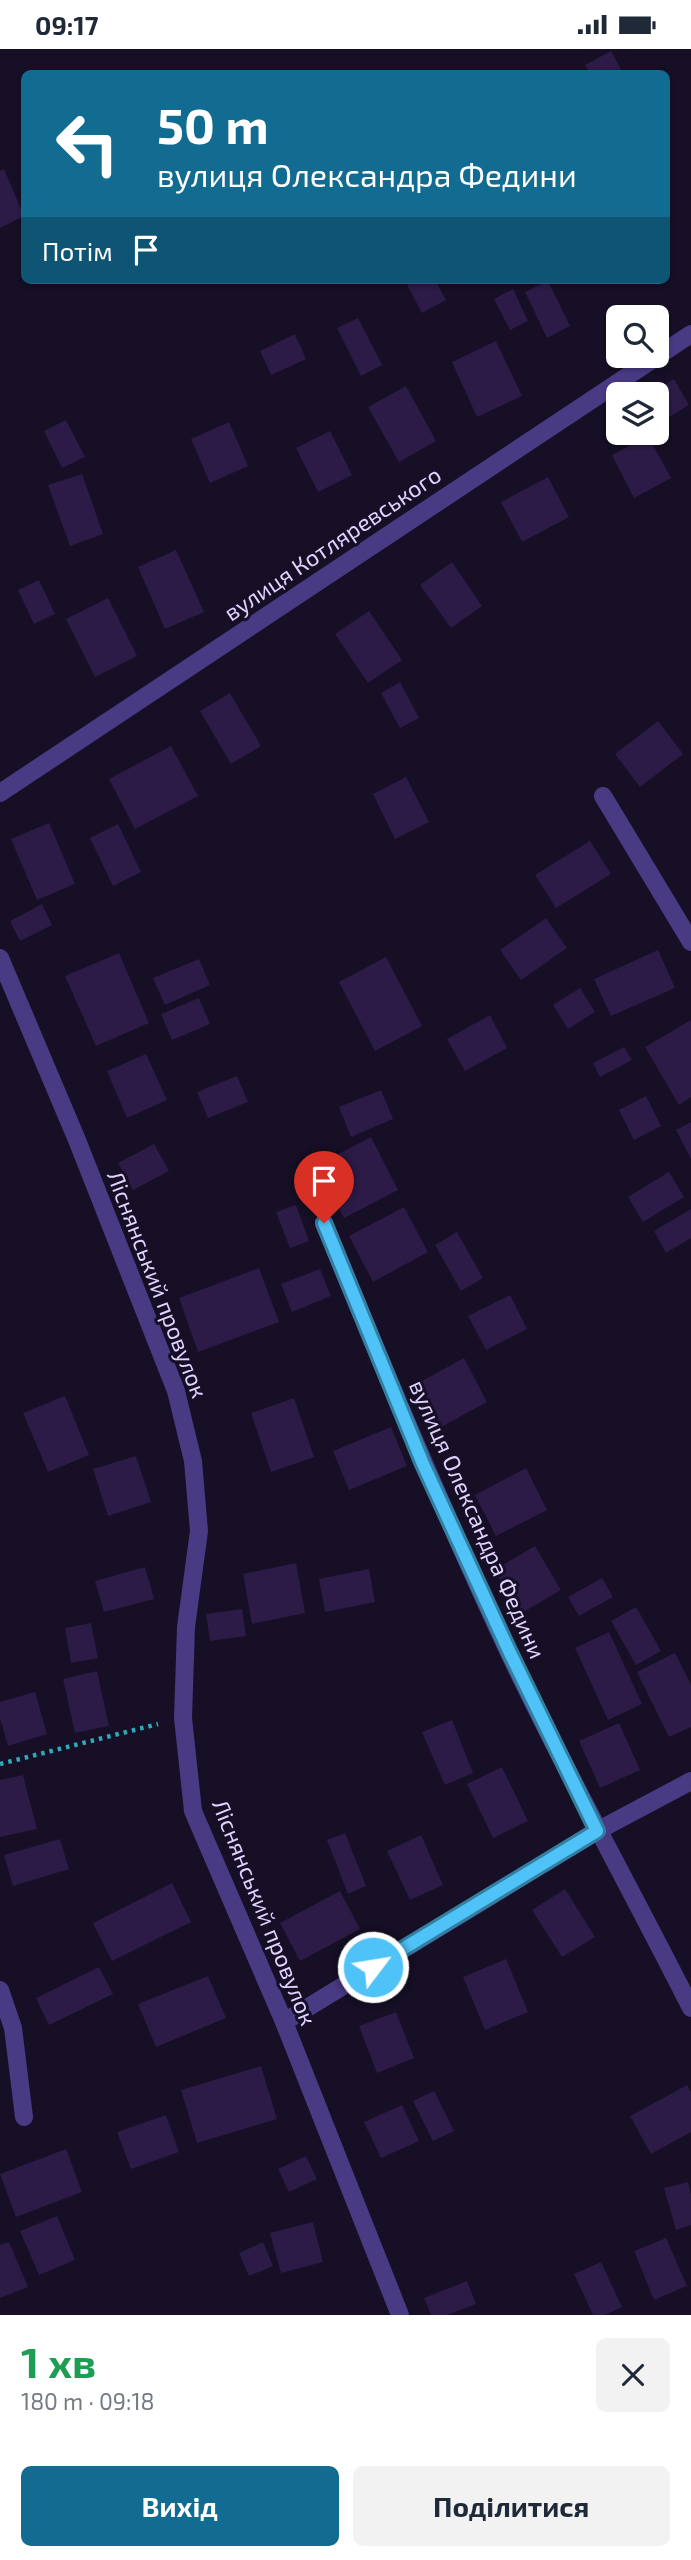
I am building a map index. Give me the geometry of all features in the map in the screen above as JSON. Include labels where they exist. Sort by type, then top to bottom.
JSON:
[{"type":"street","name":"вулиця Котляревського","points":[[0,793],[691,334]]},
{"type":"street","points":[[603,796],[691,942]]},
{"type":"street","name":"Ліснянський провулок","points":[[0,958],[77,1140],[176,1391],[193,1461],[199,1531],[186,1627],[183,1718],[193,1811],[284,2022],[400,2315]]},
{"type":"street","name":"вулиця Олександра Федини","points":[[324,1223],[423,1464],[510,1653],[597,1831],[636,1899],[691,2008]]},
{"type":"street","points":[[284,2022],[597,1831],[691,1781]]},
{"type":"street","points":[[0,1990],[13,2028],[24,2117]]},
{"type":"path","points":[[0,1764],[183,1718]]},
{"type":"building","points":[[611,51],[621,70],[588,70],[585,65]]},
{"type":"building","points":[[4,169],[21,209],[21,218],[0,228],[0,171]]},
{"type":"building","points":[[437,284],[446,300],[422,313],[407,285]]},
{"type":"building","points":[[542,284],[549,284],[570,326],[547,338],[525,292]]},
{"type":"building","points":[[513,289],[528,321],[510,330],[494,299]]},
{"type":"building","points":[[358,318],[382,365],[361,376],[337,328]]},
{"type":"building","points":[[295,334],[306,359],[271,375],[260,351]]},
{"type":"building","points":[[496,341],[522,396],[477,417],[452,362]]},
{"type":"building","points":[[674,379],[689,405],[669,417],[669,382]]},
{"type":"building","points":[[406,386],[436,441],[399,462],[368,407]]},
{"type":"building","points":[[66,420],[85,457],[62,468],[44,431]]},
{"type":"building","points":[[229,422],[248,466],[210,483],[191,439]]},
{"type":"building","points":[[330,431],[352,475],[318,492],[296,448]]},
{"type":"building","points":[[631,445],[653,445],[671,478],[634,498],[612,455]]},
{"type":"building","points":[[82,474],[103,534],[70,546],[48,485]]},
{"type":"building","points":[[548,477],[569,517],[522,542],[501,502]]},
{"type":"building","points":[[176,550],[204,612],[165,629],[138,567]]},
{"type":"building","points":[[452,562],[482,606],[451,628],[420,585]]},
{"type":"building","points":[[39,580],[55,614],[34,624],[18,590]]},
{"type":"building","points":[[108,598],[137,656],[95,677],[66,619]]},
{"type":"building","points":[[369,611],[402,660],[368,683],[335,634]]},
{"type":"building","points":[[400,682],[419,718],[400,728],[381,693]]},
{"type":"building","points":[[230,693],[261,746],[231,764],[200,711]]},
{"type":"building","points":[[658,721],[683,754],[640,787],[615,754]]},
{"type":"building","points":[[171,746],[198,796],[135,829],[109,779]]},
{"type":"building","points":[[406,777],[429,822],[395,839],[373,794]]},
{"type":"building","points":[[49,823],[75,884],[37,900],[11,839]]},
{"type":"building","points":[[118,824],[141,872],[113,886],[90,838]]},
{"type":"building","points":[[590,841],[611,874],[556,908],[535,875]]},
{"type":"building","points":[[42,904],[52,925],[20,941],[10,921]]},
{"type":"building","points":[[546,918],[567,948],[521,980],[500,950]]},
{"type":"building","points":[[658,950],[675,988],[611,1016],[594,979]]},
{"type":"building","points":[[119,953],[149,1023],[96,1046],[65,976]]},
{"type":"building","points":[[386,957],[422,1026],[375,1051],[339,982]]},
{"type":"building","points":[[199,959],[210,985],[165,1005],[153,978]]},
{"type":"building","points":[[580,988],[595,1012],[568,1029],[553,1005]]},
{"type":"building","points":[[199,998],[210,1024],[172,1040],[161,1014]]},
{"type":"building","points":[[490,1015],[507,1048],[465,1071],[447,1039]]},
{"type":"building","points":[[691,1020],[691,1097],[679,1105],[645,1047]]},
{"type":"building","points":[[624,1047],[632,1060],[600,1077],[593,1063]]},
{"type":"building","points":[[146,1054],[167,1100],[127,1118],[107,1071]]},
{"type":"building","points":[[237,1076],[248,1102],[208,1118],[197,1092]]},
{"type":"building","points":[[381,1090],[393,1119],[351,1137],[339,1107]]},
{"type":"building","points":[[646,1096],[661,1126],[634,1140],[619,1110]]},
{"type":"building","points":[[691,1122],[691,1159],[676,1130]]},
{"type":"building","points":[[371,1137],[398,1190],[344,1218],[317,1165]]},
{"type":"building","points":[[154,1144],[169,1171],[133,1190],[118,1163]]},
{"type":"building","points":[[669,1172],[684,1197],[643,1222],[628,1197]]},
{"type":"building","points":[[296,1205],[309,1241],[290,1248],[276,1212]]},
{"type":"building","points":[[404,1207],[428,1252],[373,1282],[349,1236]]},
{"type":"building","points":[[691,1209],[691,1238],[666,1253],[654,1231]]},
{"type":"building","points":[[457,1232],[483,1278],[461,1291],[435,1245]]},
{"type":"building","points":[[259,1268],[279,1322],[198,1352],[179,1298]]},
{"type":"building","points":[[320,1269],[331,1296],[292,1312],[281,1284]]},
{"type":"building","points":[[510,1295],[527,1329],[486,1350],[468,1316]]},
{"type":"building","points":[[464,1358],[487,1402],[432,1432],[409,1388]]},
{"type":"building","points":[[65,1396],[89,1455],[48,1472],[23,1413]]},
{"type":"building","points":[[294,1398],[314,1457],[271,1472],[251,1413]]},
{"type":"building","points":[[391,1427],[407,1466],[349,1490],[333,1451]]},
{"type":"building","points":[[136,1456],[151,1502],[108,1516],[93,1469]]},
{"type":"building","points":[[526,1468],[547,1510],[496,1536],[475,1495]]},
{"type":"building","points":[[535,1546],[561,1590],[520,1614],[494,1570]]},
{"type":"building","points":[[296,1563],[305,1613],[252,1624],[243,1574]]},
{"type":"building","points":[[145,1567],[154,1599],[104,1612],[95,1581]]},
{"type":"building","points":[[369,1569],[375,1602],[325,1612],[319,1579]]},
{"type":"building","points":[[602,1578],[613,1597],[579,1616],[568,1597]]},
{"type":"building","points":[[636,1607],[661,1651],[636,1665],[611,1621]]},
{"type":"building","points":[[242,1609],[246,1636],[210,1641],[206,1614]]},
{"type":"building","points":[[91,1623],[98,1658],[71,1663],[65,1628]]},
{"type":"building","points":[[609,1632],[642,1704],[608,1720],[575,1648]]},
{"type":"building","points":[[675,1653],[691,1685],[691,1727],[669,1737],[637,1672]]},
{"type":"building","points":[[97,1671],[109,1726],[75,1733],[63,1679]]},
{"type":"building","points":[[35,1692],[47,1734],[8,1746],[0,1718],[0,1702]]},
{"type":"building","points":[[452,1720],[473,1773],[445,1785],[422,1732]]},
{"type":"building","points":[[619,1723],[640,1770],[600,1788],[579,1741]]},
{"type":"building","points":[[502,1767],[528,1821],[493,1838],[467,1784]]},
{"type":"building","points":[[23,1775],[37,1829],[0,1837],[0,1780]]},
{"type":"building","points":[[345,1833],[366,1886],[348,1894],[327,1840]]},
{"type":"building","points":[[421,1835],[443,1885],[410,1900],[387,1851]]},
{"type":"building","points":[[60,1839],[69,1869],[13,1886],[4,1855]]},
{"type":"building","points":[[172,1883],[191,1922],[112,1961],[93,1923]]},
{"type":"building","points":[[565,1889],[595,1937],[562,1957],[532,1910]]},
{"type":"building","points":[[340,1891],[360,1929],[300,1961],[280,1923]]},
{"type":"building","points":[[506,1959],[528,2012],[485,2030],[463,1977]]},
{"type":"building","points":[[99,1967],[113,1994],[49,2025],[36,1998]]},
{"type":"building","points":[[208,1976],[226,2018],[156,2047],[138,2004]]},
{"type":"building","points":[[396,2012],[414,2058],[377,2073],[359,2026]]},
{"type":"building","points":[[261,2066],[277,2119],[197,2143],[181,2090]]},
{"type":"building","points":[[687,2085],[691,2092],[691,2132],[651,2154],[630,2116]]},
{"type":"building","points":[[434,2091],[454,2131],[433,2141],[413,2101]]},
{"type":"building","points":[[402,2105],[419,2141],[381,2158],[364,2122]]},
{"type":"building","points":[[166,2115],[179,2152],[131,2169],[117,2132]]},
{"type":"building","points":[[66,2149],[82,2192],[16,2217],[0,2174]]},
{"type":"building","points":[[306,2156],[317,2179],[289,2192],[278,2169]]},
{"type":"building","points":[[688,2182],[691,2225],[676,2230],[664,2188]]},
{"type":"building","points":[[57,2216],[75,2260],[39,2275],[20,2231]]},
{"type":"building","points":[[313,2222],[323,2262],[281,2273],[270,2233]]},
{"type":"building","points":[[666,2238],[687,2286],[654,2300],[634,2251]]},
{"type":"building","points":[[9,2242],[28,2287],[0,2298],[0,2245]]},
{"type":"building","points":[[263,2242],[273,2266],[249,2276],[239,2253]]},
{"type":"building","points":[[601,2262],[622,2307],[605,2315],[593,2315],[574,2274]]},
{"type":"building","points":[[467,2281],[476,2304],[447,2315],[431,2315],[424,2298]]},
{"type":"route","points":[[324,1223],[423,1464],[510,1653],[597,1831],[373,1967]]}]
